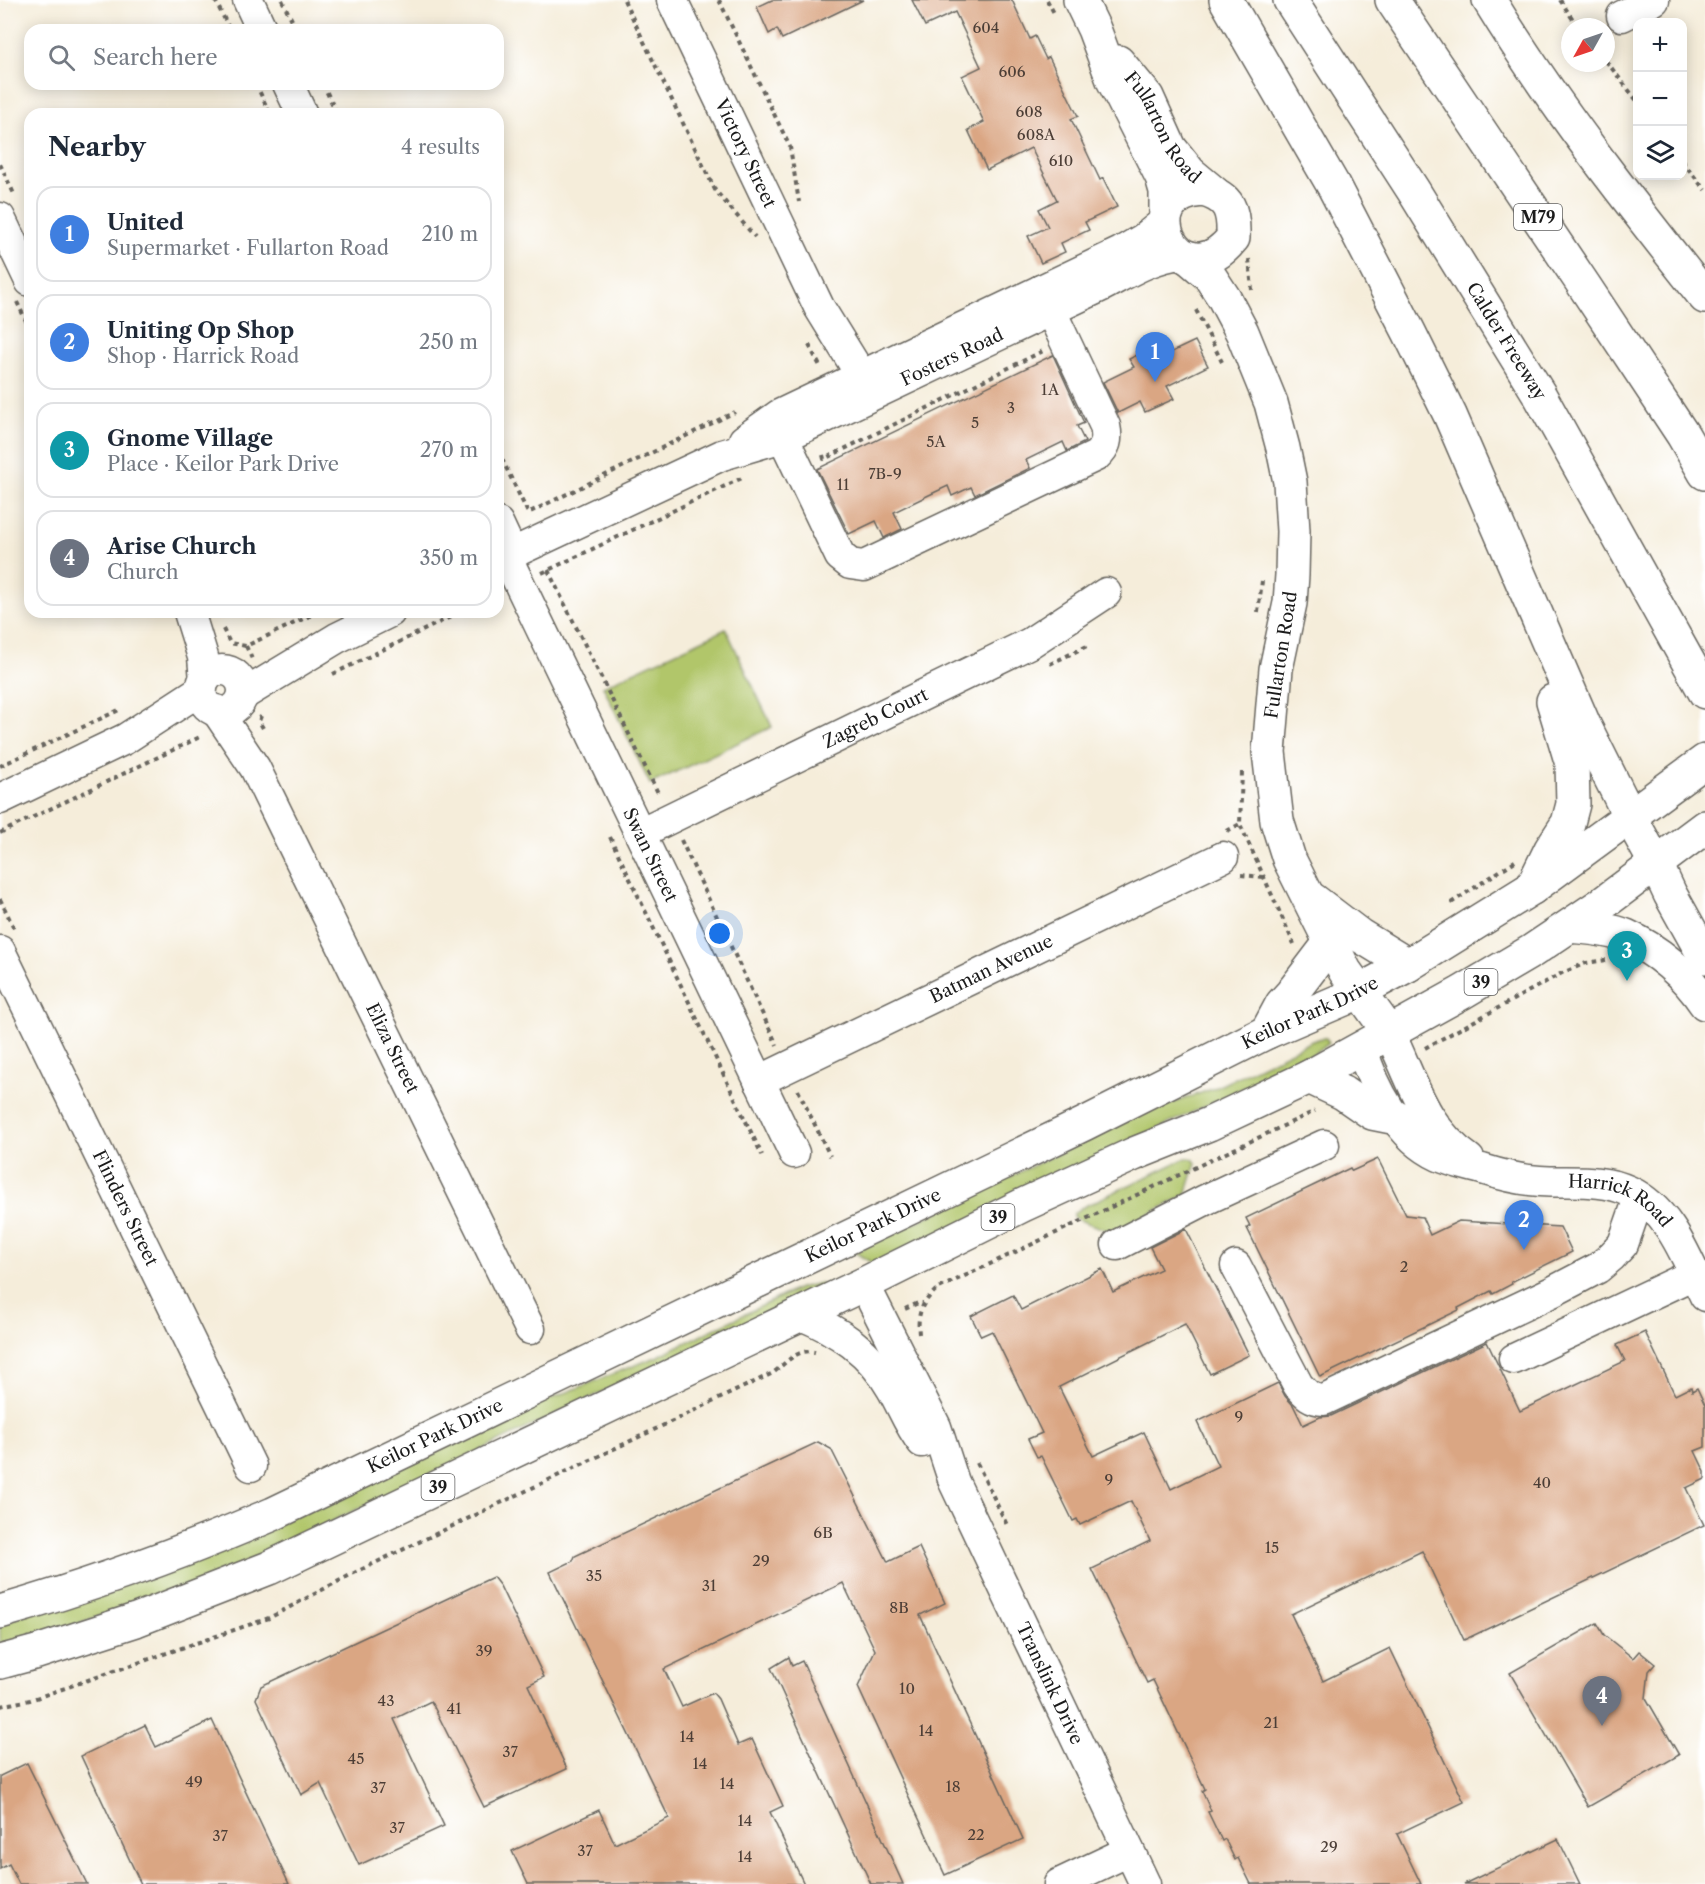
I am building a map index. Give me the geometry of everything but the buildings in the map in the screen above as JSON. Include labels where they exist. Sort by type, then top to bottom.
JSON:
[{"type":"main road","name":"Fullarton Road","points":[[1080,0],[1094,29],[1113,80],[1162,177],[1166,191],[1165,218]]},
{"type":"main road","points":[[1226,0],[1333,185],[1374,261],[1450,415],[1585,727],[1670,894],[1705,957]]},
{"type":"main road","name":"Calder Freeway","points":[[1290,0],[1407,180],[1533,384],[1705,692]]},
{"type":"main road","name":"M79","points":[[1392,0],[1683,435],[1705,473]]},
{"type":"main road","points":[[1415,0],[1596,276],[1683,435]]},
{"type":"main road","points":[[1489,0],[1571,126],[1705,297]]},
{"type":"main road","name":"Fullarton Road","points":[[1094,29],[1147,97],[1170,148],[1190,173],[1214,193]]},
{"type":"main road","points":[[1203,190],[1214,193],[1230,207],[1233,218],[1233,238],[1226,247],[1209,258],[1185,256],[1168,241],[1165,218],[1172,203],[1180,195],[1203,190]]},
{"type":"main road","name":"Fullarton Road","points":[[1233,238],[1242,332]]},
{"type":"main road","name":"Fullarton Road","points":[[1185,256],[1203,268],[1213,280],[1242,332],[1271,403],[1283,448],[1290,482],[1293,531],[1290,603],[1276,669],[1269,752],[1277,821],[1289,859],[1376,1040]]},
{"type":"main road","points":[[1499,526],[1572,764],[1573,804],[1568,823],[1551,849],[1532,888]]},
{"type":"main road","name":"Keilor Park Drive","points":[[0,1612],[111,1578],[273,1514],[1084,1124],[1267,1032],[1309,1016],[1345,976],[1408,965],[1532,888],[1693,770]]},
{"type":"main road","name":"39","points":[[0,1662],[136,1620],[269,1568],[864,1284],[1023,1205],[1134,1154],[1209,1124],[1309,1077],[1500,971],[1570,926],[1705,827]]},
{"type":"main road","points":[[1306,894],[1359,935],[1408,965]]},
{"type":"main road","points":[[1570,926],[1619,934],[1650,949],[1681,975],[1705,1003]]},
{"type":"main road","points":[[1267,1032],[1282,1004],[1292,993],[1345,976]]},
{"type":"main road","points":[[1309,1077],[1343,1093],[1372,1113],[1397,1118]]},
{"type":"main road","points":[[842,1240],[864,1284]]},
{"type":"street","points":[[248,0],[259,24]]},
{"type":"street","name":"Victory Street","points":[[672,0],[819,307],[840,376]]},
{"type":"street","points":[[1622,16],[1654,0]]},
{"type":"street","points":[[291,90],[299,108]]},
{"type":"street","points":[[0,218],[24,268]]},
{"type":"street","name":"Fosters Road","points":[[1046,300],[1134,244],[1165,218]]},
{"type":"street","name":"Fosters Road","points":[[722,455],[840,376],[1168,255],[1185,256]]},
{"type":"street","points":[[783,437],[840,556],[850,564],[864,566],[1079,465],[1096,456],[1106,445],[1105,426],[1046,300]]},
{"type":"street","name":"Fosters Road","points":[[506,556],[722,455],[783,437],[840,376]]},
{"type":"street","name":"Swan Street","points":[[506,556],[794,1153]]},
{"type":"street","name":"Zagreb Court","points":[[640,833],[1030,643],[1106,593]]},
{"type":"street","name":"Eliza Street","points":[[192,618],[203,657],[220,696],[243,725],[255,768],[530,1329]]},
{"type":"street","points":[[0,799],[124,739],[160,729],[220,696],[378,618]]},
{"type":"street","name":"Batman Avenue","points":[[759,1081],[1223,857]]},
{"type":"street","name":"Flinders Street","points":[[0,951],[251,1466]]},
{"type":"street","name":"Harrick Road","points":[[1376,1040],[1376,1086],[1413,1137],[1437,1155],[1512,1178],[1617,1186],[1631,1192],[1667,1223],[1700,1285]]},
{"type":"street","name":"Harrick Road","points":[[1376,1040],[1411,1084],[1429,1118],[1444,1138],[1487,1171]]},
{"type":"street","points":[[1117,1245],[1205,1200],[1324,1145]]},
{"type":"street","points":[[1236,1266],[1298,1385],[1308,1396],[1324,1401],[1598,1268],[1623,1244],[1639,1198]]},
{"type":"street","name":"Translink Drive","points":[[864,1284],[936,1427],[954,1482],[1145,1884]]},
{"type":"street","points":[[1514,1359],[1700,1285]]},
{"type":"street","name":"Translink Drive","points":[[799,1314],[822,1323],[847,1339],[871,1360],[883,1374],[918,1438],[954,1482]]},
{"type":"street","points":[[1059,1884],[1129,1851]]},
{"type":"path","points":[[215,0],[227,24]]},
{"type":"path","points":[[282,0],[294,24]]},
{"type":"path","points":[[624,0],[715,190],[755,236],[760,246]]},
{"type":"path","points":[[719,0],[790,147],[799,206]]},
{"type":"path","points":[[1560,0],[1572,18]]},
{"type":"path","points":[[1615,72],[1633,96]]},
{"type":"path","points":[[259,90],[267,108]]},
{"type":"path","points":[[326,90],[334,108]]},
{"type":"path","points":[[1687,166],[1705,190]]},
{"type":"path","points":[[806,338],[840,376]]},
{"type":"path","points":[[504,463],[528,513],[739,410]]},
{"type":"path","points":[[548,570],[671,818],[830,1156]]},
{"type":"path","points":[[220,622],[230,644],[246,646],[305,618]]},
{"type":"path","points":[[0,834],[220,696]]},
{"type":"path","points":[[0,766],[125,707]]},
{"type":"path","points":[[610,837],[762,1155]]},
{"type":"path","points":[[1442,909],[1521,854]]},
{"type":"path","points":[[920,1338],[918,1321],[923,1304],[937,1289],[1330,1104],[1343,1093]]},
{"type":"path","points":[[882,1321],[918,1303],[923,1304]]},
{"type":"path","points":[[0,1706],[30,1700],[269,1618],[356,1572],[774,1373],[792,1356],[809,1350],[817,1352],[847,1339]]},
{"type":"path","points":[[977,1462],[1007,1526]]},
{"type":"green space","points":[[726,629],[772,727],[650,784],[603,686]]},
{"type":"green space","points":[[1326,1038],[1329,1042],[1314,1054],[878,1263],[872,1263],[854,1252],[1136,1116],[1215,1088]]},
{"type":"green space","points":[[1186,1158],[1193,1159],[1196,1163],[1186,1195],[1114,1233],[1074,1218],[1074,1213],[1079,1209]]},
{"type":"green space","points":[[821,1283],[822,1287],[207,1581],[0,1649],[0,1624],[656,1357],[799,1288]]},
{"type":"place","name":"United","points":[[1155,382]]},
{"type":"place","name":"Gnome Village","points":[[1627,981]]},
{"type":"place","name":"Uniting Op Shop","points":[[1524,1250]]},
{"type":"place","name":"Arise Church","points":[[1602,1726]]}]
